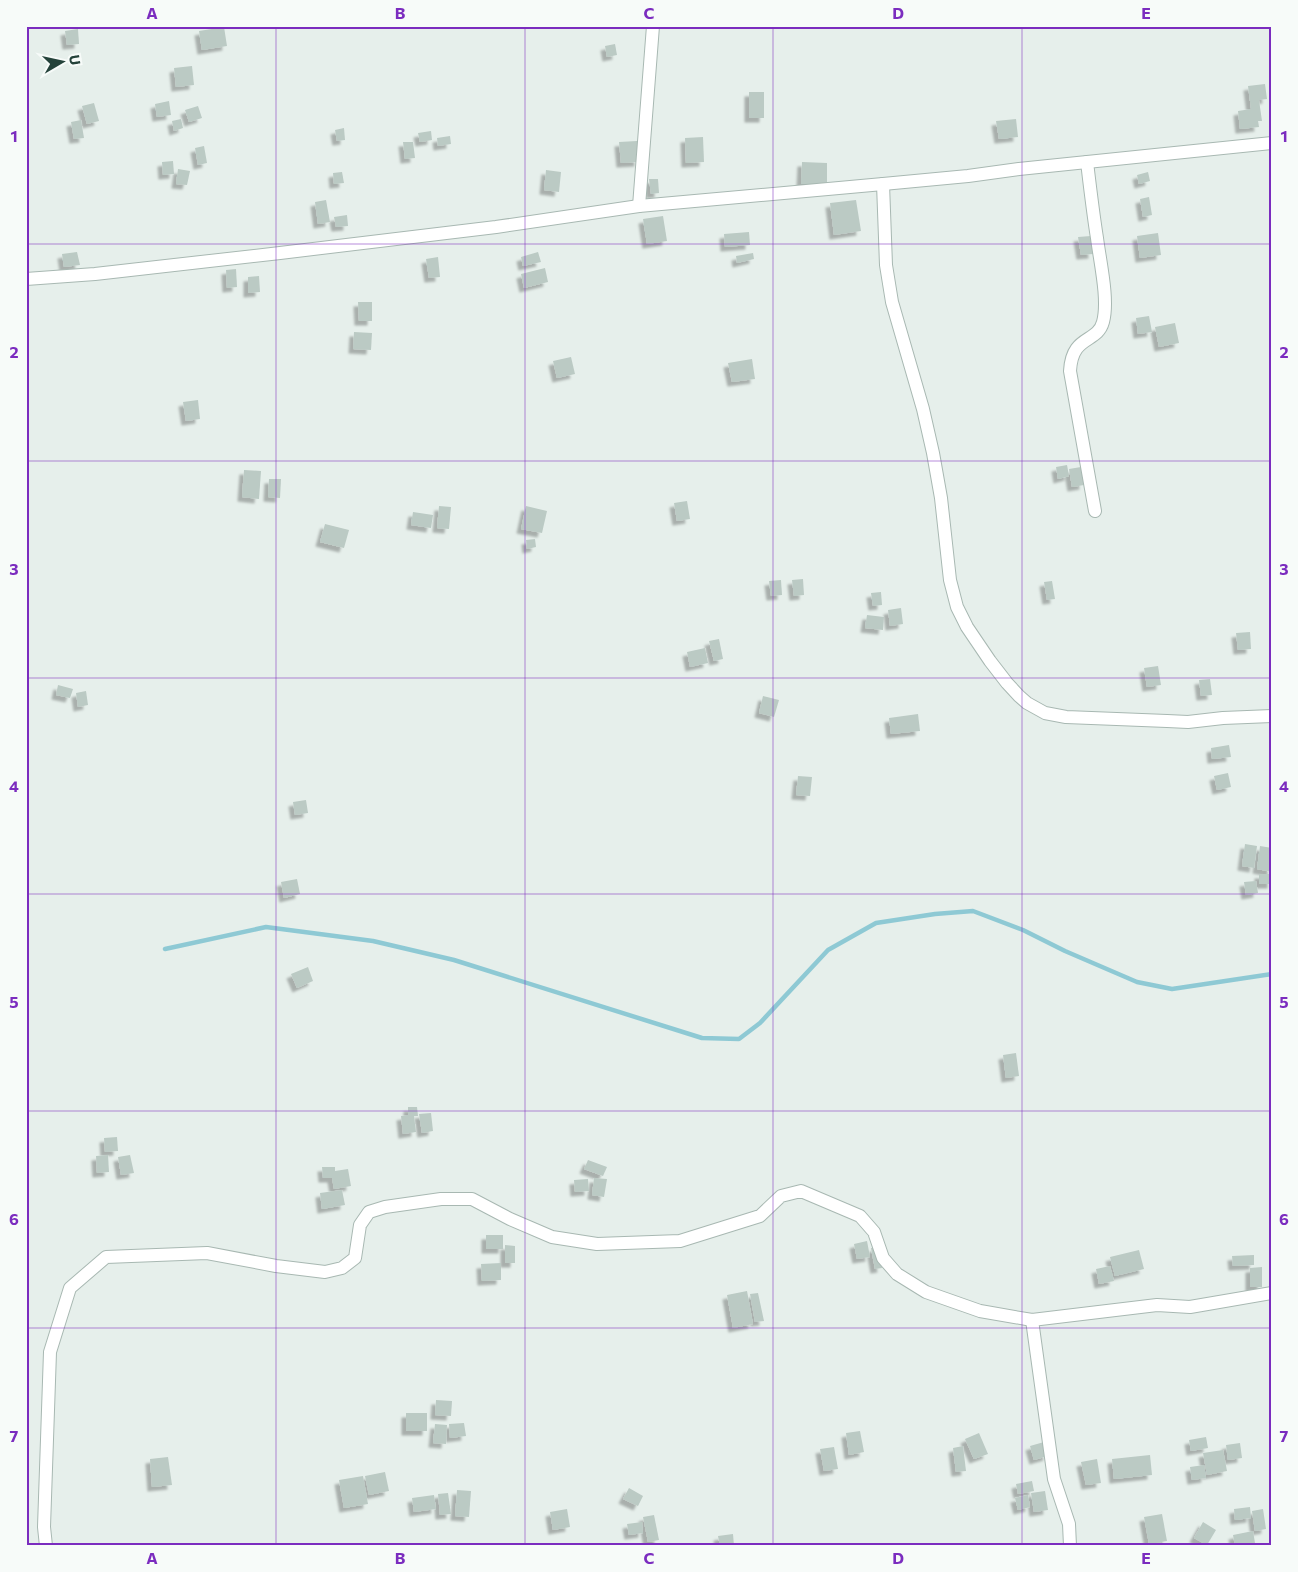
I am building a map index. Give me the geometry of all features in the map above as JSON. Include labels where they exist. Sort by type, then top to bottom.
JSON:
[{"type":"street","points":[[639,206],[654,26]]},
{"type":"street","points":[[26,279],[95,274],[280,254],[496,227],[639,206],[883,184],[1272,143]]},
{"type":"street","points":[[1087,162],[1103,283],[1104,313],[1097,332],[1080,344],[1073,353],[1070,371],[1095,512]]},
{"type":"street","points":[[883,184],[886,265],[892,302],[923,409],[933,453],[941,498],[950,580],[957,607],[967,627],[990,661],[1019,696],[1045,713],[1066,717],[1174,722],[1272,716]]},
{"type":"street","points":[[46,1546],[44,1527],[50,1352],[70,1288],[106,1257],[207,1253],[276,1266],[325,1272],[342,1268],[354,1258],[360,1225],[369,1212],[385,1207],[448,1199],[472,1199],[510,1219],[552,1237],[598,1244],[680,1241],[760,1216],[781,1196],[801,1190],[860,1216],[874,1232],[883,1258],[898,1274],[926,1292],[980,1311],[1032,1320],[1157,1305],[1190,1307],[1272,1293]]},
{"type":"street","points":[[1032,1320],[1054,1479],[1068,1524],[1070,1546]]},
{"type":"building","points":[[224,27],[227,46],[202,50],[199,31]]},
{"type":"building","points":[[78,29],[79,44],[67,45],[65,31]]},
{"type":"building","points":[[615,44],[617,55],[607,57],[605,46]]},
{"type":"building","points":[[192,66],[194,85],[176,87],[174,68]]},
{"type":"building","points":[[1265,84],[1267,99],[1259,100],[1262,121],[1258,121],[1259,127],[1240,129],[1238,111],[1251,109],[1248,86]]},
{"type":"building","points":[[749,92],[764,92],[764,118],[749,118]]},
{"type":"building","points":[[169,101],[171,115],[157,117],[155,104]]},
{"type":"building","points":[[94,103],[99,121],[87,124],[82,106]]},
{"type":"building","points":[[198,106],[202,118],[189,122],[185,110]]},
{"type":"building","points":[[181,119],[183,128],[174,131],[172,121]]},
{"type":"building","points":[[1016,119],[1018,137],[999,139],[996,121]]},
{"type":"building","points":[[81,120],[84,138],[74,139],[71,122]]},
{"type":"building","points":[[344,128],[345,140],[337,141],[335,130]]},
{"type":"building","points":[[431,131],[432,140],[420,142],[418,133]]},
{"type":"building","points":[[450,136],[451,144],[438,146],[437,138]]},
{"type":"building","points":[[703,137],[704,162],[686,163],[685,138]]},
{"type":"building","points":[[637,141],[639,162],[621,163],[619,142]]},
{"type":"building","points":[[403,142],[413,142],[415,158],[405,159]]},
{"type":"building","points":[[204,146],[207,163],[198,165],[195,148]]},
{"type":"building","points":[[173,161],[174,174],[163,175],[162,162]]},
{"type":"building","points":[[802,162],[827,163],[827,184],[801,184]]},
{"type":"building","points":[[178,169],[190,171],[187,185],[176,184]]},
{"type":"building","points":[[546,170],[561,172],[559,192],[544,190]]},
{"type":"building","points":[[342,172],[344,183],[334,184],[333,173]]},
{"type":"building","points":[[1148,172],[1150,181],[1139,184],[1137,175]]},
{"type":"building","points":[[649,179],[658,179],[659,193],[651,194]]},
{"type":"building","points":[[1149,197],[1152,215],[1143,217],[1140,199]]},
{"type":"building","points":[[326,200],[330,222],[318,224],[315,202]]},
{"type":"building","points":[[856,200],[861,231],[834,235],[830,203]]},
{"type":"building","points":[[347,215],[348,226],[336,227],[334,217]]},
{"type":"building","points":[[663,216],[667,241],[647,244],[643,219]]},
{"type":"building","points":[[749,232],[750,245],[725,247],[724,234]]},
{"type":"building","points":[[1158,233],[1161,255],[1140,258],[1137,236]]},
{"type":"building","points":[[1091,236],[1093,254],[1081,255],[1078,237]]},
{"type":"building","points":[[77,252],[80,265],[64,267],[62,254]]},
{"type":"building","points":[[538,252],[541,262],[523,266],[521,257]]},
{"type":"building","points":[[753,253],[754,259],[737,263],[736,256]]},
{"type":"building","points":[[438,257],[440,277],[429,278],[426,259]]},
{"type":"building","points":[[545,268],[548,282],[524,288],[521,274]]},
{"type":"building","points":[[236,269],[237,287],[227,288],[226,270]]},
{"type":"building","points":[[259,276],[260,292],[248,293],[248,277]]},
{"type":"building","points":[[358,302],[372,302],[372,321],[359,321]]},
{"type":"building","points":[[1149,316],[1152,332],[1138,334],[1136,318]]},
{"type":"building","points":[[1175,323],[1179,343],[1159,347],[1155,327]]},
{"type":"building","points":[[354,332],[372,333],[371,350],[353,349]]},
{"type":"building","points":[[571,357],[575,374],[557,378],[553,361]]},
{"type":"building","points":[[752,359],[755,379],[732,382],[728,363]]},
{"type":"building","points":[[198,400],[200,419],[186,421],[183,402]]},
{"type":"building","points":[[1067,465],[1069,476],[1058,479],[1056,467]]},
{"type":"building","points":[[1081,467],[1084,485],[1072,487],[1069,469]]},
{"type":"building","points":[[244,470],[261,471],[259,499],[242,497]]},
{"type":"building","points":[[269,479],[281,479],[280,498],[268,497]]},
{"type":"building","points":[[687,501],[690,519],[677,521],[674,503]]},
{"type":"building","points":[[439,506],[451,507],[449,529],[437,528]]},
{"type":"building","points":[[526,506],[547,511],[542,533],[521,529]]},
{"type":"building","points":[[413,512],[433,515],[431,528],[411,525]]},
{"type":"building","points":[[325,524],[349,530],[344,548],[320,542]]},
{"type":"building","points":[[535,539],[536,547],[527,549],[526,540]]},
{"type":"building","points":[[803,579],[804,595],[794,596],[792,580]]},
{"type":"building","points":[[781,580],[782,595],[771,596],[769,581]]},
{"type":"building","points":[[1052,581],[1055,599],[1047,600],[1044,582]]},
{"type":"building","points":[[881,592],[882,605],[873,606],[871,593]]},
{"type":"building","points":[[901,608],[903,624],[890,626],[888,610]]},
{"type":"building","points":[[867,615],[884,617],[883,630],[865,628]]},
{"type":"building","points":[[1250,632],[1251,649],[1238,650],[1236,633]]},
{"type":"building","points":[[719,639],[723,659],[714,661],[709,641]]},
{"type":"building","points":[[705,648],[708,663],[690,667],[687,652]]},
{"type":"building","points":[[1158,666],[1161,685],[1147,687],[1144,668]]},
{"type":"building","points":[[1210,679],[1212,695],[1201,696],[1199,680]]},
{"type":"building","points":[[58,685],[73,689],[70,698],[56,695]]},
{"type":"building","points":[[86,691],[88,705],[78,707],[76,693]]},
{"type":"building","points":[[763,696],[779,700],[774,717],[759,713]]},
{"type":"building","points":[[918,714],[920,731],[891,734],[889,718]]},
{"type":"building","points":[[1229,745],[1231,757],[1212,759],[1211,748]]},
{"type":"building","points":[[1228,773],[1231,787],[1217,790],[1214,776]]},
{"type":"building","points":[[798,776],[812,777],[810,796],[796,795]]},
{"type":"building","points":[[306,800],[308,813],[295,815],[293,802]]},
{"type":"building","points":[[1245,844],[1257,846],[1254,868],[1242,866]]},
{"type":"building","points":[[1260,846],[1272,848],[1272,872],[1257,869]]},
{"type":"building","points":[[1259,874],[1272,874],[1272,884],[1259,884]]},
{"type":"building","points":[[297,879],[300,894],[284,898],[281,882]]},
{"type":"building","points":[[1256,881],[1258,893],[1246,895],[1244,882]]},
{"type":"building","points":[[308,967],[313,981],[297,988],[291,974]]},
{"type":"building","points":[[1016,1053],[1019,1076],[1006,1078],[1003,1055]]},
{"type":"building","points":[[408,1107],[417,1107],[418,1116],[414,1116],[416,1132],[403,1134],[401,1116],[408,1115]]},
{"type":"building","points":[[431,1113],[433,1131],[422,1133],[419,1114]]},
{"type":"building","points":[[117,1137],[118,1151],[105,1152],[104,1138]]},
{"type":"building","points":[[108,1155],[109,1172],[97,1173],[96,1156]]},
{"type":"building","points":[[130,1155],[134,1173],[121,1175],[118,1157]]},
{"type":"building","points":[[588,1160],[607,1167],[603,1176],[584,1169]]},
{"type":"building","points":[[322,1167],[335,1167],[335,1171],[348,1169],[351,1186],[334,1189],[332,1178],[323,1178]]},
{"type":"building","points":[[594,1178],[607,1179],[604,1197],[592,1195]]},
{"type":"building","points":[[588,1179],[589,1191],[575,1192],[574,1180]]},
{"type":"building","points":[[342,1190],[345,1205],[322,1209],[320,1193]]},
{"type":"building","points":[[486,1235],[503,1235],[503,1249],[486,1249]]},
{"type":"building","points":[[867,1241],[870,1257],[857,1259],[854,1244]]},
{"type":"building","points":[[505,1245],[515,1246],[515,1263],[505,1263]]},
{"type":"building","points":[[878,1247],[882,1268],[875,1269],[871,1248]]},
{"type":"building","points":[[1139,1250],[1144,1269],[1115,1276],[1110,1257]]},
{"type":"building","points":[[1254,1255],[1254,1265],[1233,1266],[1232,1256]]},
{"type":"building","points":[[501,1263],[501,1280],[482,1281],[481,1264]]},
{"type":"building","points":[[1110,1266],[1114,1281],[1099,1284],[1096,1269]]},
{"type":"building","points":[[1262,1267],[1262,1287],[1250,1287],[1250,1268]]},
{"type":"building","points":[[747,1291],[753,1324],[733,1328],[727,1295]]},
{"type":"building","points":[[758,1293],[764,1321],[755,1322],[750,1294]]},
{"type":"building","points":[[436,1400],[452,1401],[451,1416],[435,1415]]},
{"type":"building","points":[[406,1413],[427,1413],[427,1431],[406,1431]]},
{"type":"building","points":[[464,1423],[466,1436],[450,1438],[449,1424]]},
{"type":"building","points":[[435,1424],[447,1425],[446,1444],[433,1443]]},
{"type":"building","points":[[860,1431],[864,1452],[849,1455],[846,1433]]},
{"type":"building","points":[[979,1433],[988,1454],[974,1459],[965,1439]]},
{"type":"building","points":[[1206,1437],[1208,1448],[1191,1451],[1189,1440]]},
{"type":"building","points":[[1044,1442],[1048,1456],[1034,1460],[1030,1446]]},
{"type":"building","points":[[1240,1443],[1242,1458],[1228,1460],[1226,1445]]},
{"type":"building","points":[[963,1446],[966,1471],[956,1472],[953,1448]]},
{"type":"building","points":[[834,1447],[838,1469],[824,1471],[820,1449]]},
{"type":"building","points":[[1223,1450],[1227,1471],[1207,1475],[1203,1453]]},
{"type":"building","points":[[1150,1455],[1152,1475],[1114,1479],[1112,1459]]},
{"type":"building","points":[[168,1457],[172,1485],[152,1487],[150,1459]]},
{"type":"building","points":[[1097,1459],[1101,1483],[1086,1485],[1081,1462]]},
{"type":"building","points":[[1204,1465],[1206,1478],[1192,1480],[1190,1467]]},
{"type":"building","points":[[385,1472],[389,1491],[369,1495],[365,1476]]},
{"type":"building","points":[[363,1476],[368,1504],[344,1508],[339,1480]]},
{"type":"building","points":[[1032,1481],[1034,1491],[1018,1494],[1016,1484]]},
{"type":"building","points":[[629,1488],[643,1496],[638,1506],[623,1499]]},
{"type":"building","points":[[457,1490],[471,1491],[469,1517],[455,1516]]},
{"type":"building","points":[[1045,1491],[1048,1510],[1034,1512],[1031,1493]]},
{"type":"building","points":[[448,1493],[451,1514],[440,1515],[438,1494]]},
{"type":"building","points":[[434,1495],[436,1509],[414,1512],[412,1498]]},
{"type":"building","points":[[1028,1495],[1030,1507],[1018,1510],[1015,1498]]},
{"type":"building","points":[[1250,1507],[1251,1518],[1235,1520],[1234,1509]]},
{"type":"building","points":[[567,1509],[570,1527],[553,1530],[550,1512]]},
{"type":"building","points":[[1263,1509],[1266,1529],[1255,1531],[1252,1511]]},
{"type":"building","points":[[1162,1514],[1167,1541],[1149,1544],[1144,1517]]},
{"type":"building","points":[[654,1515],[659,1540],[648,1542],[643,1517]]},
{"type":"building","points":[[642,1522],[643,1533],[629,1535],[627,1524]]},
{"type":"building","points":[[1203,1522],[1216,1530],[1207,1545],[1194,1538]]},
{"type":"building","points":[[1253,1531],[1255,1543],[1235,1546],[1233,1535]]},
{"type":"building","points":[[733,1534],[734,1546],[720,1546],[718,1536]]},
{"type":"waterway","points":[[165,949],[266,927],[373,941],[454,960],[702,1038],[739,1039],[760,1023],[828,950],[876,923],[935,914],[973,911],[1023,930],[1065,951],[1137,982],[1172,989],[1272,974]]}]
